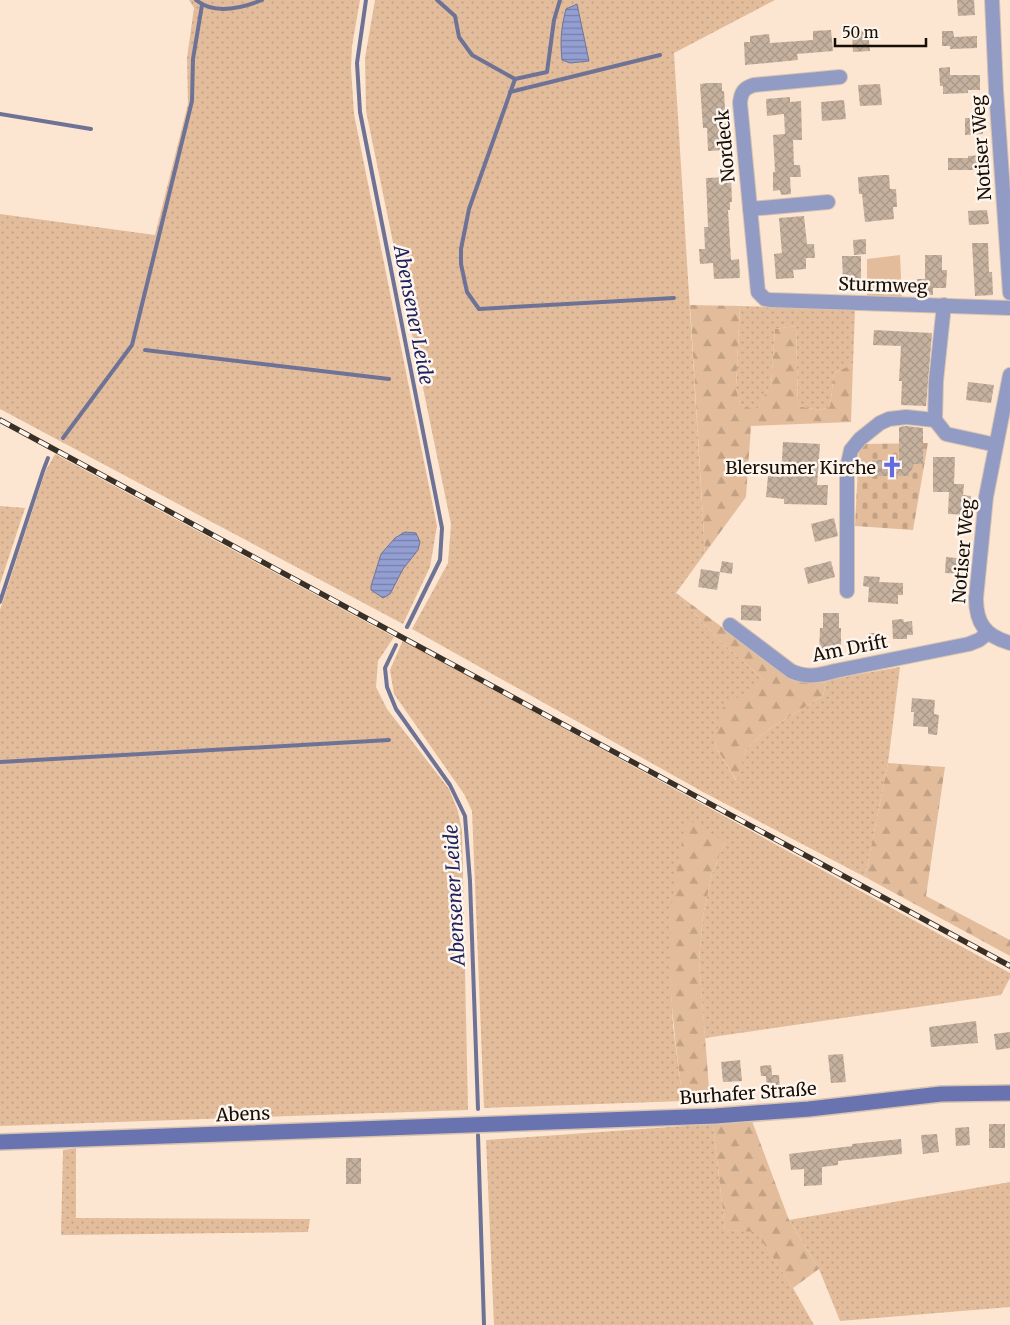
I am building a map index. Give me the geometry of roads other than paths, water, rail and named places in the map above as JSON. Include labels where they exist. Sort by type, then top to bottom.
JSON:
[{"type":"main road","name":"Burhafer Straße","points":[[488,1124],[715,1116],[816,1108],[941,1094],[1010,1093]]},
{"type":"main road","name":"Abens","points":[[0,1142],[488,1124]]},
{"type":"street","name":"Notiser Weg","points":[[992,0],[996,90],[1010,293]]},
{"type":"street","name":"Nordeck","points":[[758,292],[740,103],[743,90],[754,84],[840,78]]},
{"type":"street","points":[[750,209],[828,202]]},
{"type":"street","name":"Sturmweg","points":[[758,292],[765,299],[770,300],[1010,308]]},
{"type":"street","points":[[944,305],[936,381],[935,420],[946,434],[996,445]]},
{"type":"street","name":"Notiser Weg","points":[[988,633],[976,614],[976,598],[985,507],[1010,375]]},
{"type":"street","points":[[847,592],[847,468],[851,450],[872,428],[889,419],[906,417],[935,420]]},
{"type":"street","name":"Am Drift","points":[[730,625],[791,671],[802,676],[821,675],[969,644],[988,633]]},
{"type":"street","points":[[988,633],[997,639],[1010,643]]},
{"type":"water","points":[[577,4],[589,61],[570,63],[562,60],[562,29],[566,9]]},
{"type":"water","points":[[405,532],[416,533],[420,542],[418,550],[403,569],[390,594],[383,598],[371,590],[381,554],[395,538]]},
{"type":"waterway","points":[[196,0],[203,5],[220,9],[228,9],[262,0]]},
{"type":"waterway","name":"Abensener Leide","points":[[366,0],[357,63],[360,112],[442,528],[440,560],[407,627]]},
{"type":"waterway","points":[[437,0],[455,16],[459,37],[472,55],[515,79],[547,72],[554,20],[560,0]]},
{"type":"waterway","points":[[63,438],[132,345],[192,101],[193,59],[202,5]]},
{"type":"waterway","points":[[510,92],[660,55]]},
{"type":"waterway","points":[[515,79],[469,209],[461,249],[461,264],[467,292],[479,309],[674,298]]},
{"type":"waterway","points":[[0,114],[91,129]]},
{"type":"waterway","points":[[145,350],[389,379]]},
{"type":"waterway","points":[[0,602],[48,458]]},
{"type":"waterway","name":"Abensener Leide","points":[[396,645],[385,668],[387,687],[396,709],[450,785],[465,816],[470,881],[478,1109]]},
{"type":"waterway","points":[[0,762],[389,740]]},
{"type":"waterway","name":"Abensener Leide","points":[[478,1135],[484,1325]]},
{"type":"railway","points":[[0,420],[1010,966]]},
{"type":"place","name":"Blersumer Kirche","points":[[892,467]]}]
